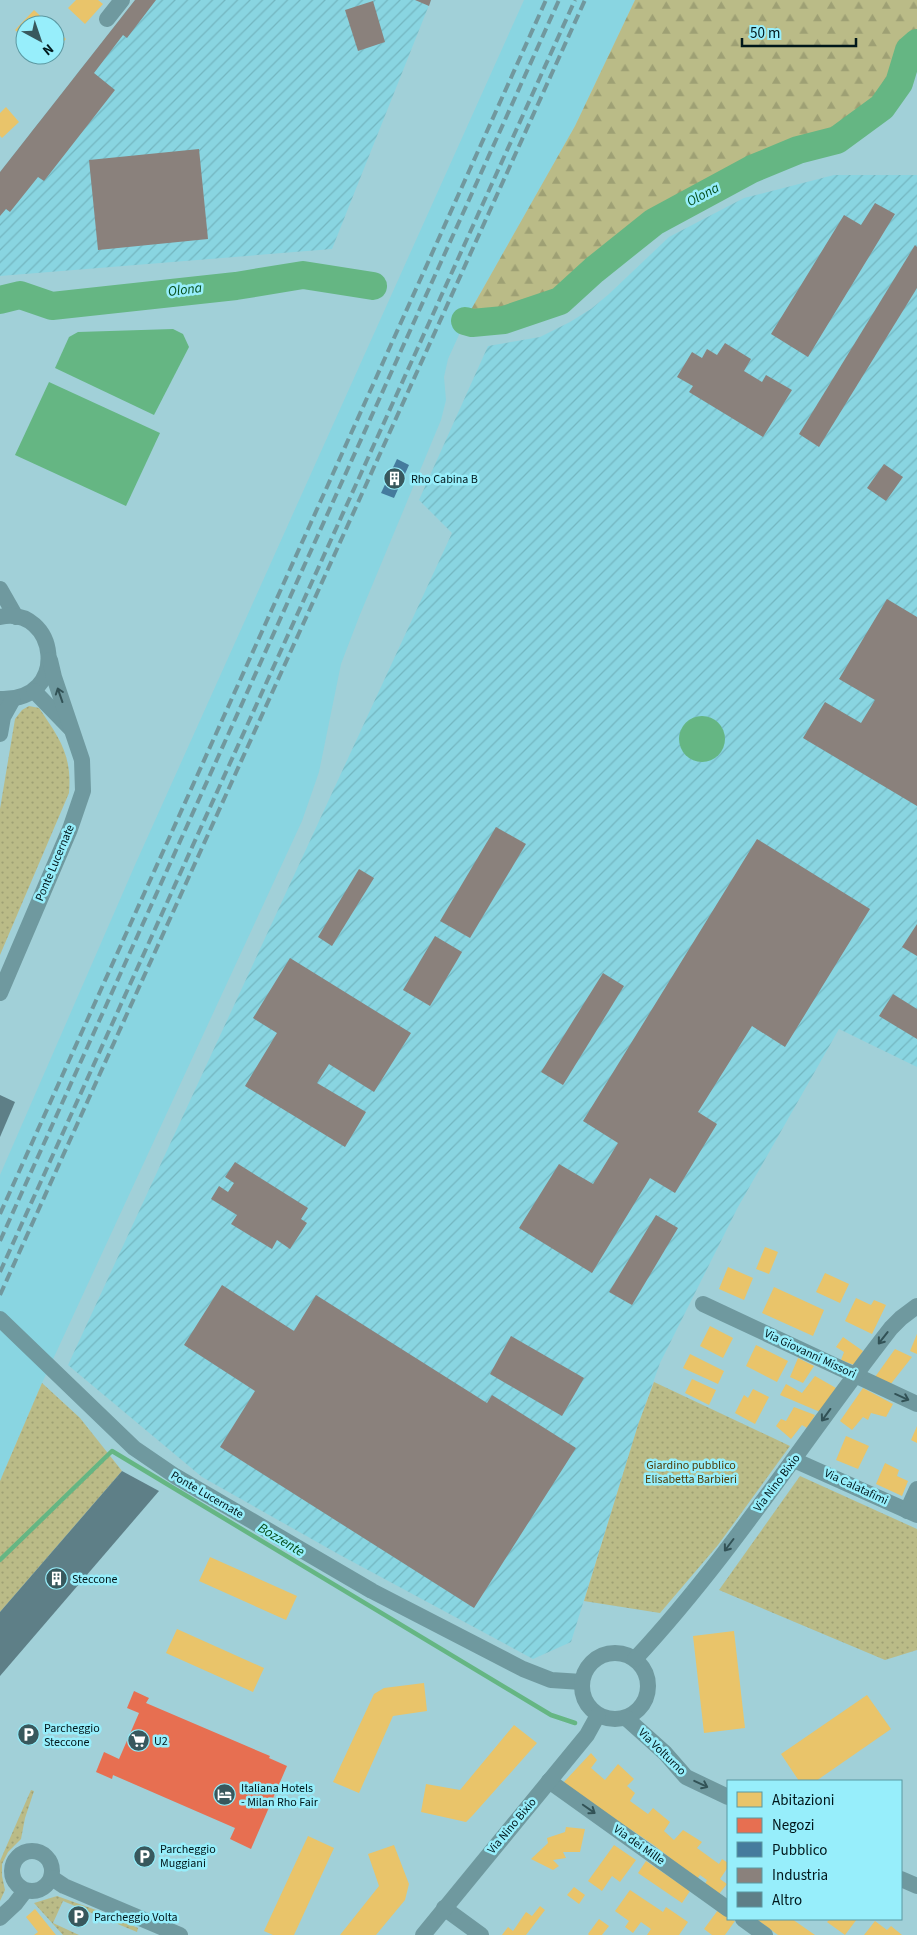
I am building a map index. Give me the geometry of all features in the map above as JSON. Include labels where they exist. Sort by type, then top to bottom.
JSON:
[{"type":"street","points":[[106,19],[122,0]]},
{"type":"street","points":[[0,589],[8,617]]},
{"type":"street","name":"Ponte Lucernate","points":[[0,993],[84,792],[82,760],[50,660],[48,646],[41,633],[32,624],[8,617]]},
{"type":"street","points":[[0,734],[7,699],[34,690],[44,679],[50,660]]},
{"type":"street","name":"Ponte Lucernate","points":[[34,690],[71,730]]},
{"type":"street","name":"Via Giovanni Missori","points":[[704,1304],[917,1404]]},
{"type":"street","name":"Via Nino Bixio","points":[[635,1659],[669,1621],[794,1460],[890,1328],[917,1306]]},
{"type":"street","name":"Ponte Lucernate","points":[[0,1319],[134,1448],[152,1462],[372,1590],[466,1640],[538,1676],[551,1680],[582,1682]]},
{"type":"street","name":"Via Calatafimi","points":[[794,1460],[912,1513]]},
{"type":"street","points":[[912,1513],[917,1489]]},
{"type":"street","points":[[616,1652],[626,1654],[635,1659],[646,1673],[648,1682],[648,1691],[641,1707],[626,1718],[617,1720],[598,1715],[585,1701],[582,1682],[589,1664],[606,1654],[616,1652]]},
{"type":"street","name":"Via Nino Bixio","points":[[423,1935],[586,1735],[598,1715]]},
{"type":"street","name":"Via Volturno","points":[[626,1718],[665,1753],[686,1777],[727,1797]]},
{"type":"street","name":"Via dei Mille","points":[[549,1781],[727,1907]]},
{"type":"street","points":[[34,1851],[46,1856],[52,1866],[52,1878],[44,1888],[32,1892],[25,1890],[20,1887],[12,1876],[13,1864],[22,1854],[34,1851]]},
{"type":"street","points":[[52,1878],[73,1889],[180,1935]]},
{"type":"street","points":[[902,1879],[917,1886]]},
{"type":"street","points":[[0,1918],[15,1904],[25,1890]]},
{"type":"street","points":[[444,1908],[481,1935]]},
{"type":"street","points":[[744,1920],[765,1935]]},
{"type":"shaded area","points":[[135,0],[431,0],[332,249],[0,276],[0,172]]},
{"type":"shaded area","points":[[524,0],[635,0],[575,126],[468,315],[448,359],[444,377],[446,400],[441,420],[341,664],[319,772],[302,821],[42,1383],[0,1481],[0,1175],[135,865]]},
{"type":"shaded area","points":[[834,175],[917,175],[917,1067],[839,1029],[738,1207],[660,1363],[638,1425],[571,1642],[533,1659],[340,1555],[202,1477],[68,1365],[452,533],[419,500],[488,346],[540,337],[570,322],[591,309],[609,294],[669,237],[744,198]]},
{"type":"shaded area","points":[[173,329],[183,334],[189,347],[154,415],[55,368],[69,337],[78,332]]},
{"type":"shaded area","points":[[49,382],[160,433],[126,506],[15,455]]},
{"type":"shaded area","points":[[707,716],[711,717],[721,726],[724,730],[724,748],[715,758],[707,762],[697,762],[689,758],[680,748],[679,734],[683,726],[693,717]]},
{"type":"green space","points":[[635,0],[917,0],[917,34],[903,46],[893,80],[876,102],[834,133],[772,153],[726,174],[650,216],[591,263],[556,295],[498,314],[468,315],[575,126]]},
{"type":"green space","points":[[29,706],[39,708],[59,738],[69,768],[69,793],[0,955],[0,809],[15,719],[22,710]]},
{"type":"green space","name":"Giardino pubblico Elisabetta Barbieri","points":[[654,1382],[790,1446],[718,1545],[660,1613],[584,1601],[638,1425]]},
{"type":"green space","points":[[42,1383],[80,1418],[122,1471],[0,1612],[0,1481]]},
{"type":"green space","points":[[800,1476],[917,1529],[917,1650],[885,1660],[719,1590]]},
{"type":"green space","points":[[31,1790],[34,1791],[25,1818],[21,1839],[8,1852],[2,1864],[5,1890],[0,1901],[0,1861]]},
{"type":"green space","points":[[57,1896],[96,1910],[94,1914],[63,1901],[53,1923],[79,1935],[63,1935],[34,1903]]},
{"type":"green space","points":[[110,1916],[138,1928],[137,1932],[108,1920]]},
{"type":"building: Abitazioni","points":[[76,0],[98,0],[103,4],[85,24],[68,8]]},
{"type":"building: Abitazioni","points":[[34,10],[39,15],[29,15]]},
{"type":"building: Abitazioni","points":[[6,107],[19,122],[2,138],[0,136],[0,113]]},
{"type":"building: Abitazioni","points":[[765,1247],[778,1252],[769,1274],[756,1269]]},
{"type":"building: Abitazioni","points":[[728,1267],[753,1278],[744,1300],[719,1289]]},
{"type":"building: Abitazioni","points":[[825,1273],[849,1284],[840,1303],[816,1292]]},
{"type":"building: Abitazioni","points":[[774,1287],[824,1310],[813,1336],[762,1313]]},
{"type":"building: Abitazioni","points":[[856,1298],[871,1305],[874,1300],[886,1305],[872,1334],[845,1321]]},
{"type":"building: Abitazioni","points":[[710,1326],[733,1338],[723,1358],[700,1346]]},
{"type":"building: Abitazioni","points":[[917,1334],[917,1354],[910,1351]]},
{"type":"building: Abitazioni","points":[[843,1337],[863,1351],[854,1365],[841,1360],[844,1352],[836,1347]]},
{"type":"building: Abitazioni","points":[[756,1345],[788,1361],[777,1382],[746,1366]]},
{"type":"building: Abitazioni","points":[[895,1349],[912,1357],[890,1385],[875,1377]]},
{"type":"building: Abitazioni","points":[[690,1354],[724,1371],[718,1384],[683,1368]]},
{"type":"building: Abitazioni","points":[[798,1358],[814,1366],[803,1383],[790,1377]]},
{"type":"building: Abitazioni","points":[[815,1376],[836,1388],[820,1412],[780,1395],[786,1384],[802,1393]]},
{"type":"building: Abitazioni","points":[[692,1379],[716,1390],[709,1405],[685,1393]]},
{"type":"building: Abitazioni","points":[[863,1388],[893,1404],[886,1417],[871,1413],[868,1420],[863,1417],[852,1430],[840,1421]]},
{"type":"building: Abitazioni","points":[[753,1389],[769,1397],[755,1424],[735,1413],[744,1395],[748,1398]]},
{"type":"building: Abitazioni","points":[[794,1407],[815,1415],[807,1428],[802,1425],[791,1439],[776,1426],[781,1419],[786,1421]]},
{"type":"building: Abitazioni","points":[[917,1426],[917,1443],[911,1440]]},
{"type":"building: Abitazioni","points":[[846,1436],[869,1446],[858,1469],[836,1460]]},
{"type":"building: Abitazioni","points":[[885,1463],[899,1470],[897,1476],[908,1481],[902,1496],[876,1484]]},
{"type":"building: Abitazioni","points":[[210,1557],[297,1596],[286,1620],[199,1581]]},
{"type":"building: Abitazioni","points":[[177,1629],[264,1668],[253,1692],[166,1653]]},
{"type":"building: Abitazioni","points":[[734,1631],[745,1728],[704,1733],[693,1636]]},
{"type":"building: Abitazioni","points":[[424,1683],[427,1711],[393,1716],[359,1793],[333,1782],[374,1694],[384,1688]]},
{"type":"building: Abitazioni","points":[[867,1695],[891,1729],[817,1780],[798,1780],[781,1754]]},
{"type":"building: Abitazioni","points":[[514,1725],[537,1743],[466,1822],[421,1812],[426,1784],[460,1790]]},
{"type":"building: Abitazioni","points":[[591,1753],[597,1760],[591,1768],[605,1780],[618,1764],[634,1779],[627,1786],[635,1793],[630,1801],[648,1814],[653,1808],[670,1822],[664,1831],[674,1840],[683,1830],[702,1842],[697,1848],[719,1864],[722,1859],[727,1862],[727,1868],[720,1879],[727,1884],[719,1894],[705,1884],[707,1880],[700,1875],[697,1879],[655,1846],[563,1783]]},
{"type":"building: Abitazioni","points":[[566,1827],[585,1829],[580,1852],[563,1852],[566,1858],[553,1860],[559,1866],[553,1870],[531,1859],[548,1843],[547,1838],[565,1832]]},
{"type":"building: Abitazioni","points":[[308,1836],[334,1848],[294,1935],[273,1935],[264,1931]]},
{"type":"building: Abitazioni","points":[[394,1845],[409,1884],[405,1900],[376,1935],[340,1935],[379,1886],[368,1854]]},
{"type":"building: Abitazioni","points":[[614,1845],[636,1860],[620,1882],[612,1876],[602,1891],[588,1881]]},
{"type":"building: Abitazioni","points":[[646,1861],[690,1891],[682,1903],[638,1873]]},
{"type":"building: Abitazioni","points":[[574,1887],[585,1895],[579,1904],[567,1895]]},
{"type":"building: Abitazioni","points":[[630,1890],[663,1912],[666,1907],[688,1922],[679,1935],[647,1935],[651,1929],[641,1922],[633,1933],[625,1927],[629,1921],[615,1911]]},
{"type":"building: Abitazioni","points":[[540,1906],[545,1910],[526,1935],[502,1935],[508,1927],[513,1931],[526,1912],[532,1916]]},
{"type":"building: Abitazioni","points":[[35,1909],[56,1935],[34,1935],[38,1932],[26,1917]]},
{"type":"building: Abitazioni","points":[[718,1910],[727,1916],[727,1920],[735,1921],[725,1935],[712,1935],[704,1929]]},
{"type":"building: Abitazioni","points":[[599,1919],[609,1926],[602,1935],[589,1935],[588,1934]]},
{"type":"building: Abitazioni","points":[[757,1920],[793,1920],[815,1935],[778,1935]]},
{"type":"building: Abitazioni","points":[[829,1920],[856,1920],[845,1935],[827,1922]]},
{"type":"building: Abitazioni","points":[[875,1921],[887,1930],[891,1926],[902,1935],[864,1935]]},
{"type":"building: Negozi","points":[[134,1691],[149,1698],[146,1703],[270,1756],[269,1758],[287,1766],[251,1849],[230,1839],[235,1828],[113,1775],[112,1779],[96,1772],[104,1752],[119,1759],[139,1713],[127,1708]]},
{"type":"building: Pubblico","name":"Rho Cabina B","points":[[397,459],[409,465],[394,498],[381,493]]},
{"type":"building: Industria","points":[[135,0],[156,0],[127,38],[123,35],[94,73],[115,90],[44,181],[38,177],[10,212],[6,209],[0,216],[0,172]]},
{"type":"building: Industria","points":[[415,0],[431,0],[429,6]]},
{"type":"building: Industria","points":[[373,1],[385,42],[358,51],[345,10]]},
{"type":"building: Industria","points":[[199,149],[208,239],[98,250],[89,160]]},
{"type":"building: Industria","points":[[875,203],[895,214],[808,357],[771,334],[844,215],[861,225]]},
{"type":"building: Industria","points":[[915,245],[917,247],[917,288],[819,447],[799,434]]},
{"type":"building: Industria","points":[[725,343],[751,359],[744,371],[762,382],[766,375],[792,390],[763,437],[689,392],[693,386],[677,377],[692,352],[702,358],[707,349],[717,355]]},
{"type":"building: Industria","points":[[884,464],[903,477],[886,501],[867,488]]},
{"type":"building: Industria","points":[[887,599],[917,617],[917,806],[803,738],[825,702],[861,723],[875,700],[839,679]]},
{"type":"building: Industria","points":[[496,827],[526,844],[470,938],[440,921]]},
{"type":"building: Industria","points":[[757,839],[870,909],[785,1047],[752,1026],[698,1112],[717,1124],[675,1193],[650,1178],[592,1273],[519,1228],[559,1164],[593,1184],[618,1143],[583,1121]]},
{"type":"building: Industria","points":[[359,869],[374,878],[332,946],[318,937]]},
{"type":"building: Industria","points":[[917,924],[917,956],[902,947]]},
{"type":"building: Industria","points":[[435,936],[462,952],[430,1006],[403,990]]},
{"type":"building: Industria","points":[[290,958],[411,1033],[374,1092],[329,1064],[317,1083],[366,1112],[345,1147],[245,1086],[277,1033],[253,1018]]},
{"type":"building: Industria","points":[[603,973],[624,986],[563,1085],[541,1072]]},
{"type":"building: Industria","points":[[893,994],[917,1009],[917,1039],[879,1016]]},
{"type":"building: Industria","points":[[235,1162],[308,1208],[301,1219],[307,1223],[290,1249],[277,1240],[272,1249],[231,1224],[237,1215],[211,1199],[219,1186],[228,1192],[234,1183],[225,1177]]},
{"type":"building: Industria","points":[[656,1215],[678,1228],[632,1305],[609,1292]]},
{"type":"building: Industria","points":[[222,1285],[294,1331],[316,1295],[487,1403],[492,1395],[576,1448],[474,1608],[220,1447],[255,1391],[184,1345]]},
{"type":"building: Industria","points":[[511,1336],[584,1378],[562,1416],[490,1374]]},
{"type":"building: Altro","points":[[0,1095],[15,1102],[0,1137]]},
{"type":"building: Altro","name":"Steccone","points":[[122,1471],[159,1491],[0,1676],[0,1612]]},
{"type":"waterway","name":"Olona","points":[[465,321],[472,323],[504,320],[560,301],[594,270],[654,222],[752,169],[798,150],[837,140],[882,107],[899,83],[909,50],[917,43]]},
{"type":"waterway","name":"Olona","points":[[0,300],[20,295],[52,306],[236,286],[303,275],[373,286]]},
{"type":"waterway","name":"Bozzente","points":[[0,1560],[112,1451],[551,1715],[575,1723]]},
{"type":"railway","points":[[0,1214],[546,0]]},
{"type":"railway","points":[[0,1241],[559,0]]},
{"type":"railway","points":[[0,1272],[575,0]]},
{"type":"railway","points":[[0,1295],[585,0]]},
{"type":"place","name":"Rho Cabina B","points":[[395,479]]},
{"type":"place","name":"Steccone","points":[[56,1579]]},
{"type":"place","name":"Parcheggio Steccone","points":[[28,1735]]},
{"type":"place","name":"U2","points":[[138,1741]]},
{"type":"place","name":"Italiana Hotels - Milan Rho Fair","points":[[225,1795]]},
{"type":"place","name":"Parcheggio Muggiani","points":[[144,1856]]},
{"type":"place","name":"Parcheggio Volta","points":[[78,1917]]}]
